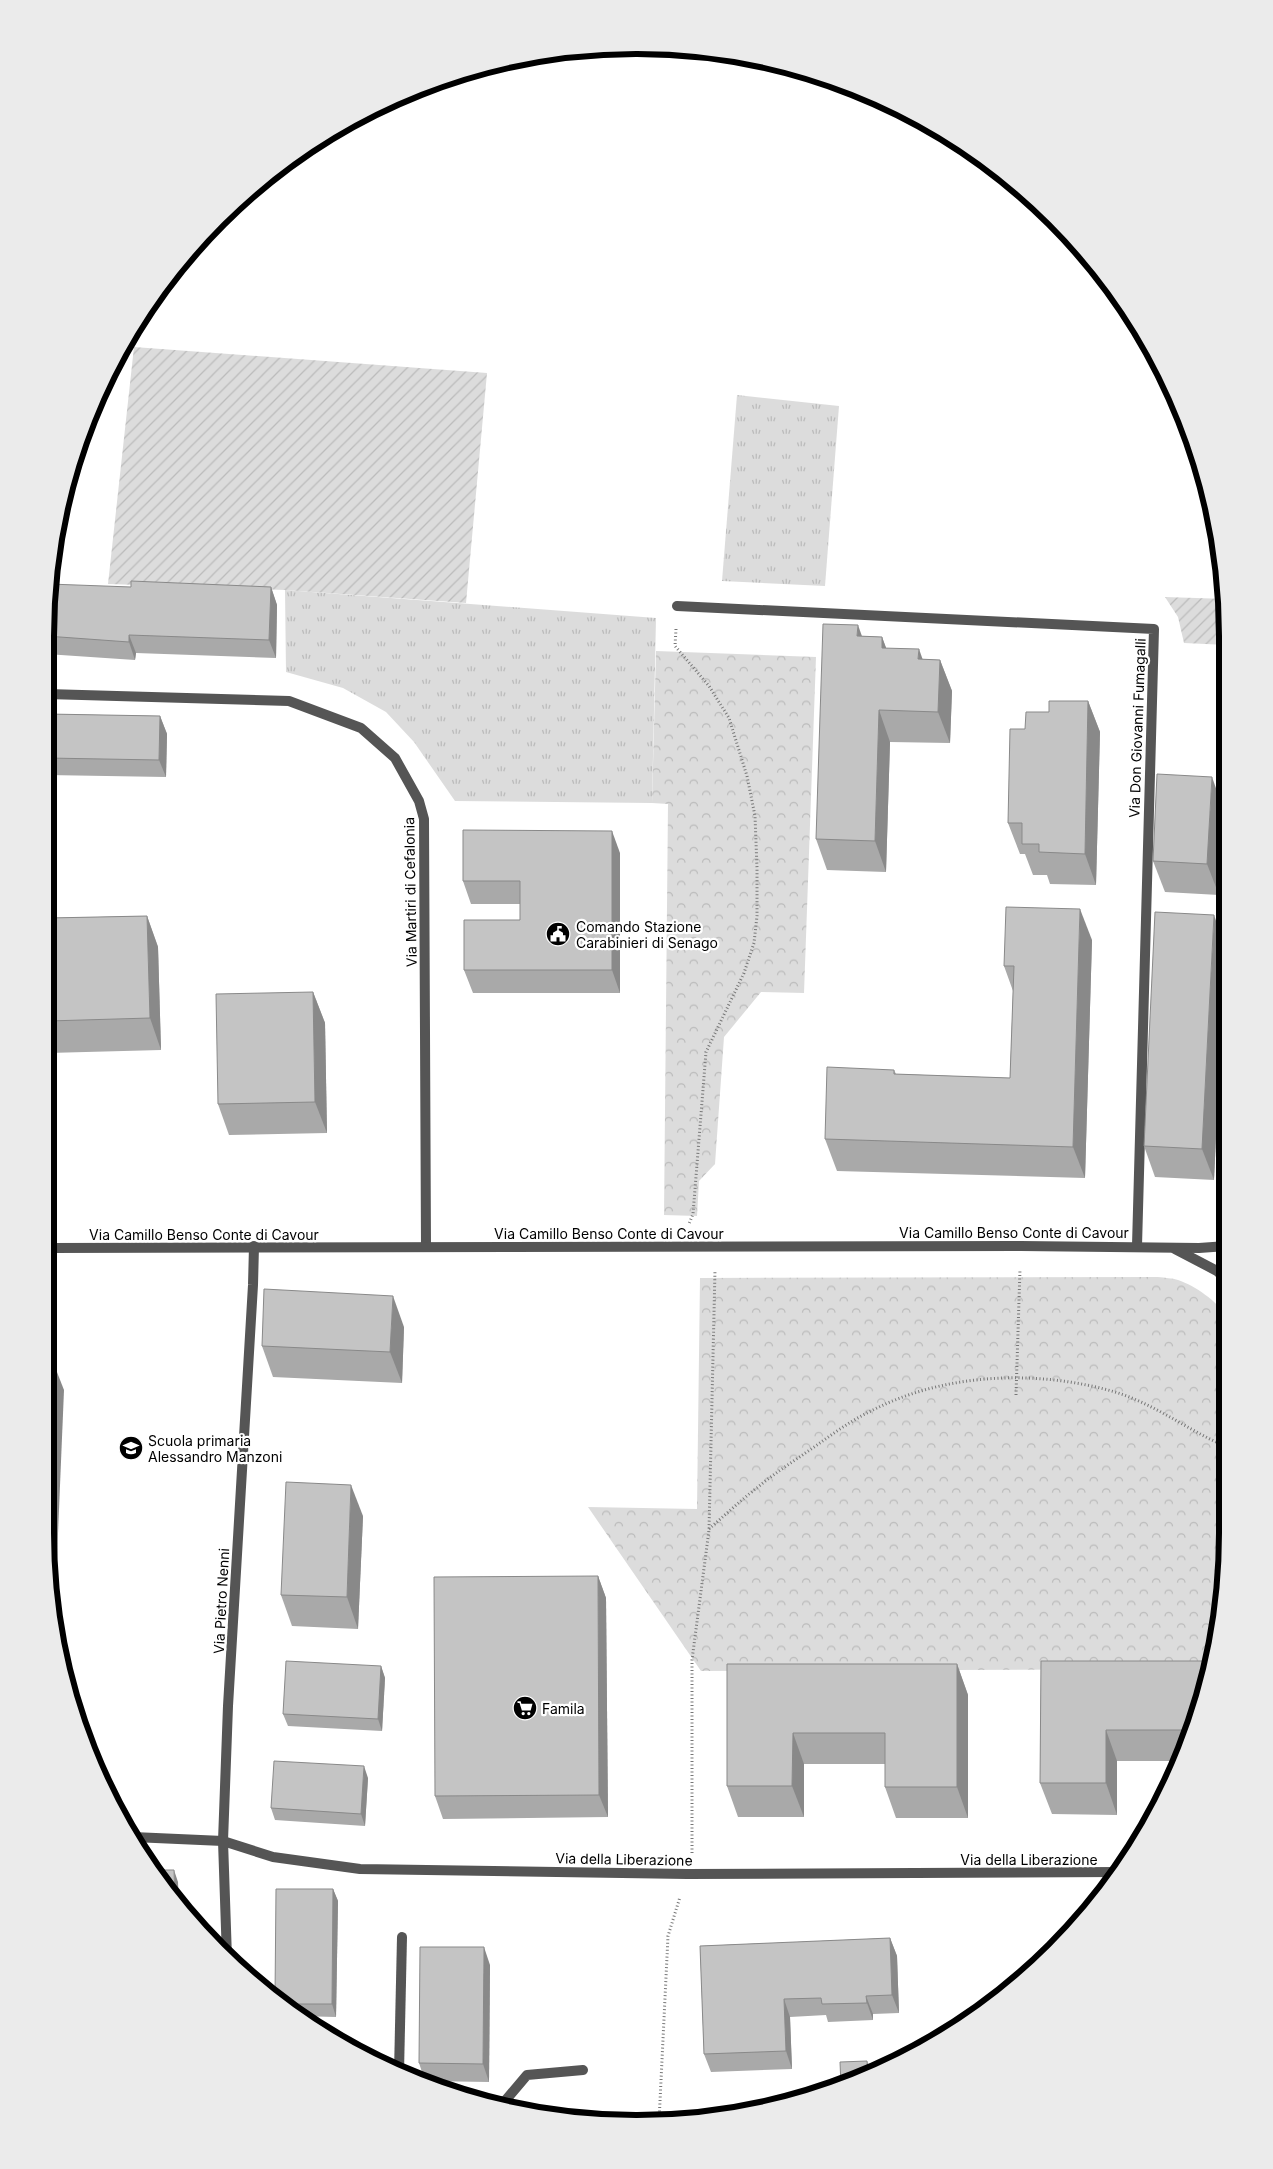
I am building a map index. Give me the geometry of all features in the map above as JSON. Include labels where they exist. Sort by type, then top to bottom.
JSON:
[{"type":"street","name":"Via Don Giovanni Fumagalli","points":[[677,606],[1154,629],[1138,1246]]},
{"type":"street","name":"Via Martiri di Cefalonia","points":[[54,694],[290,701],[361,728],[395,758],[419,802],[424,818],[426,1247]]},
{"type":"street","name":"Via Camillo Benso Conte di Cavour","points":[[54,1248],[254,1246],[682,1248],[1219,1246]]},
{"type":"street","name":"Via Pietro Nenni","points":[[227,1947],[222,1841],[228,1706],[253,1294],[254,1246]]},
{"type":"street","name":"Via Camillo Benso Conte di Cavour","points":[[1169,1247],[1200,1261],[1219,1273]]},
{"type":"street","name":"Via della Liberazione","points":[[140,1837],[222,1841],[273,1857],[360,1869],[687,1874],[1110,1872]]},
{"type":"street","points":[[399,2064],[402,1937]]},
{"type":"street","points":[[505,2100],[527,2075],[583,2070]]},
{"type":"path","points":[[677,606],[675,646],[709,686],[729,718],[747,776],[754,816],[757,916],[754,944],[744,973],[706,1052],[693,1214],[682,1248]]},
{"type":"path","points":[[1016,1395],[1021,1246]]},
{"type":"path","points":[[659,2114],[668,1936],[692,1853],[692,1660],[709,1530],[715,1247]]},
{"type":"path","points":[[709,1530],[757,1487],[838,1431],[871,1411],[900,1398],[933,1388],[968,1381],[1016,1378],[1044,1379],[1115,1392],[1148,1405],[1219,1443]]},
{"type":"green space","points":[[134,347],[487,373],[466,603],[285,590],[108,584]]},
{"type":"green space","points":[[737,395],[839,406],[825,586],[722,581]]},
{"type":"green space","points":[[285,590],[656,618],[652,803],[455,801],[414,742],[386,712],[343,688],[286,672]]},
{"type":"green space","points":[[1165,597],[1218,599],[1219,645],[1184,643],[1178,617]]},
{"type":"green space","points":[[656,651],[816,657],[804,993],[761,992],[724,1037],[715,1164],[699,1181],[697,1216],[664,1215],[668,804],[652,803]]},
{"type":"green space","points":[[1158,1277],[1176,1279],[1199,1290],[1219,1307],[1218,1571],[1214,1609],[1202,1669],[701,1671],[588,1507],[697,1509],[700,1278]]},
{"type":"building","points":[[131,581],[271,587],[269,640],[129,635],[129,642],[54,637],[56,584],[131,587]]},
{"type":"building","points":[[823,624],[858,625],[857,636],[882,637],[882,648],[919,649],[918,659],[940,660],[938,712],[879,710],[875,841],[816,839]]},
{"type":"building","points":[[1049,701],[1088,701],[1085,854],[1039,852],[1039,844],[1022,844],[1022,823],[1008,823],[1010,729],[1025,729],[1026,712],[1049,712]]},
{"type":"building","points":[[54,714],[160,716],[159,760],[54,758]]},
{"type":"building","points":[[1157,774],[1212,777],[1207,864],[1153,861]]},
{"type":"building","points":[[463,830],[612,831],[612,970],[464,970],[464,920],[520,920],[520,881],[463,881]]},
{"type":"building","points":[[1006,907],[1080,909],[1073,1147],[825,1139],[827,1067],[894,1070],[894,1074],[1010,1078],[1014,966],[1004,966]]},
{"type":"building","points":[[1155,912],[1214,915],[1202,1149],[1144,1146]]},
{"type":"building","points":[[147,916],[150,1018],[54,1021],[54,918]]},
{"type":"building","points":[[313,992],[315,1102],[218,1104],[216,994]]},
{"type":"building","points":[[264,1289],[393,1296],[390,1352],[262,1346]]},
{"type":"building","points":[[286,1482],[351,1485],[347,1597],[281,1595]]},
{"type":"building","name":"Famila","points":[[598,1576],[599,1795],[435,1796],[434,1577]]},
{"type":"building","points":[[286,1661],[381,1666],[378,1719],[283,1714]]},
{"type":"building","points":[[1041,1661],[1204,1661],[1184,1730],[1106,1730],[1106,1783],[1040,1783]]},
{"type":"building","points":[[727,1664],[957,1664],[957,1787],[885,1787],[885,1733],[793,1733],[792,1786],[727,1786]]},
{"type":"building","points":[[274,1761],[364,1766],[361,1814],[271,1808]]},
{"type":"building","points":[[162,1870],[174,1870],[175,1888]]},
{"type":"building","points":[[276,1889],[333,1889],[332,2004],[295,2004],[275,1989]]},
{"type":"building","points":[[890,1938],[892,1995],[866,1996],[867,2003],[822,2004],[821,1998],[784,1999],[786,2051],[704,2054],[700,1946]]},
{"type":"building","points":[[420,1947],[484,1947],[483,2064],[419,2063]]},
{"type":"building","points":[[867,2061],[867,2068],[841,2078],[840,2062]]},
{"type":"place","name":"Comando Stazione Carabinieri di Senago","points":[[558,934]]},
{"type":"place","name":"Scuola primaria Alessandro Manzoni","points":[[131,1448]]},
{"type":"place","name":"Famila","points":[[525,1708]]}]
